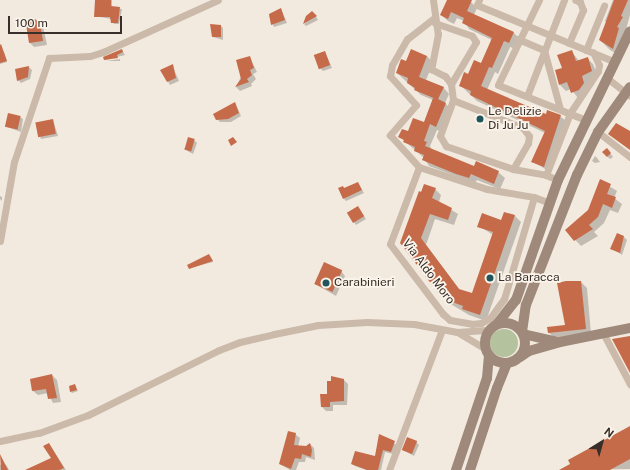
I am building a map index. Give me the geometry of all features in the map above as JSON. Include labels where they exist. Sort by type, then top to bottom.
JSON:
[{"type":"main road","points":[[456,470],[487,378],[487,353],[485,343],[493,327],[516,300],[558,180],[630,31]]},
{"type":"main road","points":[[520,357],[525,346],[523,333],[526,306],[544,256],[598,132],[629,92]]},
{"type":"main road","points":[[493,327],[508,323],[523,333],[542,340],[560,342]]},
{"type":"main road","points":[[470,470],[497,388],[507,364],[529,351],[560,342],[630,328]]},
{"type":"main road","points":[[487,353],[494,360],[507,364]]},
{"type":"street","points":[[0,241],[14,175],[14,162],[49,58],[90,56],[104,52],[218,0]]},
{"type":"street","points":[[433,0],[434,20],[438,34],[431,69],[445,76],[451,84],[453,100],[440,136],[446,146],[513,169],[546,175],[558,180]]},
{"type":"street","points":[[479,0],[477,5],[615,62]]},
{"type":"street","points":[[539,0],[518,39],[498,85],[586,120]]},
{"type":"street","points":[[527,96],[564,0]]},
{"type":"street","points":[[569,43],[583,10],[580,2],[575,0]]},
{"type":"street","points":[[590,51],[604,6]]},
{"type":"street","points":[[434,20],[472,36],[476,42],[451,84]]},
{"type":"street","points":[[434,20],[407,39],[392,65],[390,76],[416,105],[390,135],[419,167],[487,189],[534,197],[550,203]]},
{"type":"street","points":[[518,39],[544,50]]},
{"type":"street","points":[[544,50],[560,109]]},
{"type":"street","points":[[546,175],[570,113],[598,71],[599,65],[590,51]]},
{"type":"street","points":[[607,78],[629,92]]},
{"type":"street","points":[[453,100],[523,128],[529,136],[528,143],[513,169]]},
{"type":"street","points":[[598,132],[630,157]]},
{"type":"street","name":"Via Aldo Moro","points":[[419,167],[390,244],[443,314],[450,320],[472,324],[490,318],[504,299],[534,197]]},
{"type":"street","points":[[512,269],[524,276]]},
{"type":"street","points":[[0,442],[39,433],[88,415],[240,342],[318,325],[367,322],[414,324],[457,332],[493,327]]},
{"type":"street","points":[[390,470],[442,330]]},
{"type":"street","points":[[457,332],[474,340],[487,353]]},
{"type":"street","points":[[603,334],[630,384]]},
{"type":"green space","points":[[504,329],[514,333],[518,343],[514,353],[504,357],[494,353],[490,343],[494,333]]},
{"type":"building","points":[[95,0],[111,0],[111,6],[120,7],[118,23],[111,23],[110,17],[94,17]]},
{"type":"building","points":[[447,0],[472,0],[467,11],[514,32],[509,43],[504,41],[492,68],[489,67],[481,86],[546,114],[547,110],[561,115],[544,167],[531,162],[545,131],[470,95],[471,91],[459,86],[464,72],[468,74],[474,60],[481,63],[492,38],[462,23],[464,18],[451,12],[448,19],[440,15]]},
{"type":"building","points":[[614,0],[628,0],[621,16],[623,17],[617,27],[619,28],[613,49],[599,40]]},
{"type":"building","points":[[281,8],[285,20],[271,25],[269,14]]},
{"type":"building","points":[[312,11],[317,16],[303,24],[306,16]]},
{"type":"building","points":[[35,19],[40,23],[43,41],[29,43],[26,24]]},
{"type":"building","points":[[210,24],[221,25],[221,37],[212,37]]},
{"type":"building","points":[[1,44],[7,61],[0,63],[0,45]]},
{"type":"building","points":[[122,49],[123,52],[117,55],[118,58],[104,60],[103,57]]},
{"type":"building","points":[[411,49],[427,56],[419,77],[444,87],[438,99],[446,103],[436,127],[430,124],[424,141],[427,142],[425,146],[474,166],[476,161],[499,171],[494,184],[471,174],[469,178],[456,174],[422,160],[424,155],[414,151],[415,147],[403,142],[404,140],[398,137],[402,129],[408,131],[413,118],[424,122],[433,98],[436,99],[414,90],[415,88],[407,83],[408,78],[396,73],[401,59],[406,61]]},
{"type":"building","points":[[572,50],[576,61],[588,57],[592,71],[582,76],[584,83],[579,90],[571,93],[567,82],[559,85],[555,70],[562,68],[557,55]]},
{"type":"building","points":[[325,51],[330,65],[319,69],[314,55]]},
{"type":"building","points":[[250,56],[254,68],[250,70],[252,75],[247,79],[249,82],[235,87],[241,79],[236,60]]},
{"type":"building","points":[[173,64],[176,78],[167,82],[160,70]]},
{"type":"building","points":[[29,66],[28,77],[17,81],[15,69]]},
{"type":"building","points":[[235,102],[239,113],[228,119],[216,120],[213,114]]},
{"type":"building","points":[[8,113],[21,116],[18,130],[5,127]]},
{"type":"building","points":[[53,119],[56,134],[38,137],[35,122]]},
{"type":"building","points":[[616,123],[630,131],[630,150],[608,134]]},
{"type":"building","points":[[188,137],[195,139],[191,151],[184,149]]},
{"type":"building","points":[[233,137],[237,142],[231,146],[228,140]]},
{"type":"building","points":[[607,148],[611,153],[607,157],[602,152]]},
{"type":"building","points":[[600,179],[611,184],[607,194],[616,197],[612,208],[603,204],[598,217],[589,225],[593,229],[574,241],[565,230],[588,210]]},
{"type":"building","points":[[358,182],[362,190],[343,199],[338,188],[343,186],[344,188]]},
{"type":"building","points":[[424,184],[436,188],[432,198],[452,208],[448,220],[430,214],[421,238],[459,289],[472,293],[493,232],[477,227],[482,213],[501,220],[504,212],[515,215],[480,315],[462,309],[463,306],[447,300],[444,296],[442,298],[400,243],[419,191],[421,192]]},
{"type":"building","points":[[358,206],[364,216],[353,223],[347,213]]},
{"type":"building","points":[[617,233],[624,236],[620,253],[610,249]]},
{"type":"building","points":[[209,254],[213,261],[189,269],[187,265]]},
{"type":"building","points":[[324,262],[342,270],[333,292],[314,284]]},
{"type":"building","points":[[566,281],[581,281],[586,329],[548,333],[547,327],[565,325],[557,283]]},
{"type":"building","points":[[630,336],[630,373],[612,339]]},
{"type":"building","points":[[52,374],[57,398],[48,399],[46,389],[32,391],[30,379]]},
{"type":"building","points":[[331,376],[344,379],[344,401],[330,402],[330,407],[321,407],[320,394],[327,394],[327,381],[331,381]]},
{"type":"building","points":[[75,384],[77,390],[70,392],[69,386]]},
{"type":"building","points":[[630,426],[630,459],[610,470],[559,470],[570,464],[568,460]]},
{"type":"building","points":[[288,431],[296,433],[294,445],[306,446],[310,443],[312,450],[311,457],[302,454],[301,459],[295,458],[291,469],[279,464]]},
{"type":"building","points":[[379,434],[395,441],[391,452],[383,450],[378,470],[367,470],[351,464],[355,451],[375,456]]},
{"type":"building","points":[[407,437],[417,441],[412,454],[402,450]]},
{"type":"building","points":[[49,443],[64,468],[59,470],[25,470],[51,458],[43,446]]},
{"type":"building","points":[[0,454],[8,470],[1,470]]},
{"type":"place","name":"Le Delizie Di Ju Ju","points":[[480,119]]},
{"type":"place","name":"La Baracca","points":[[490,278]]},
{"type":"place","name":"Carabinieri","points":[[326,283]]}]
